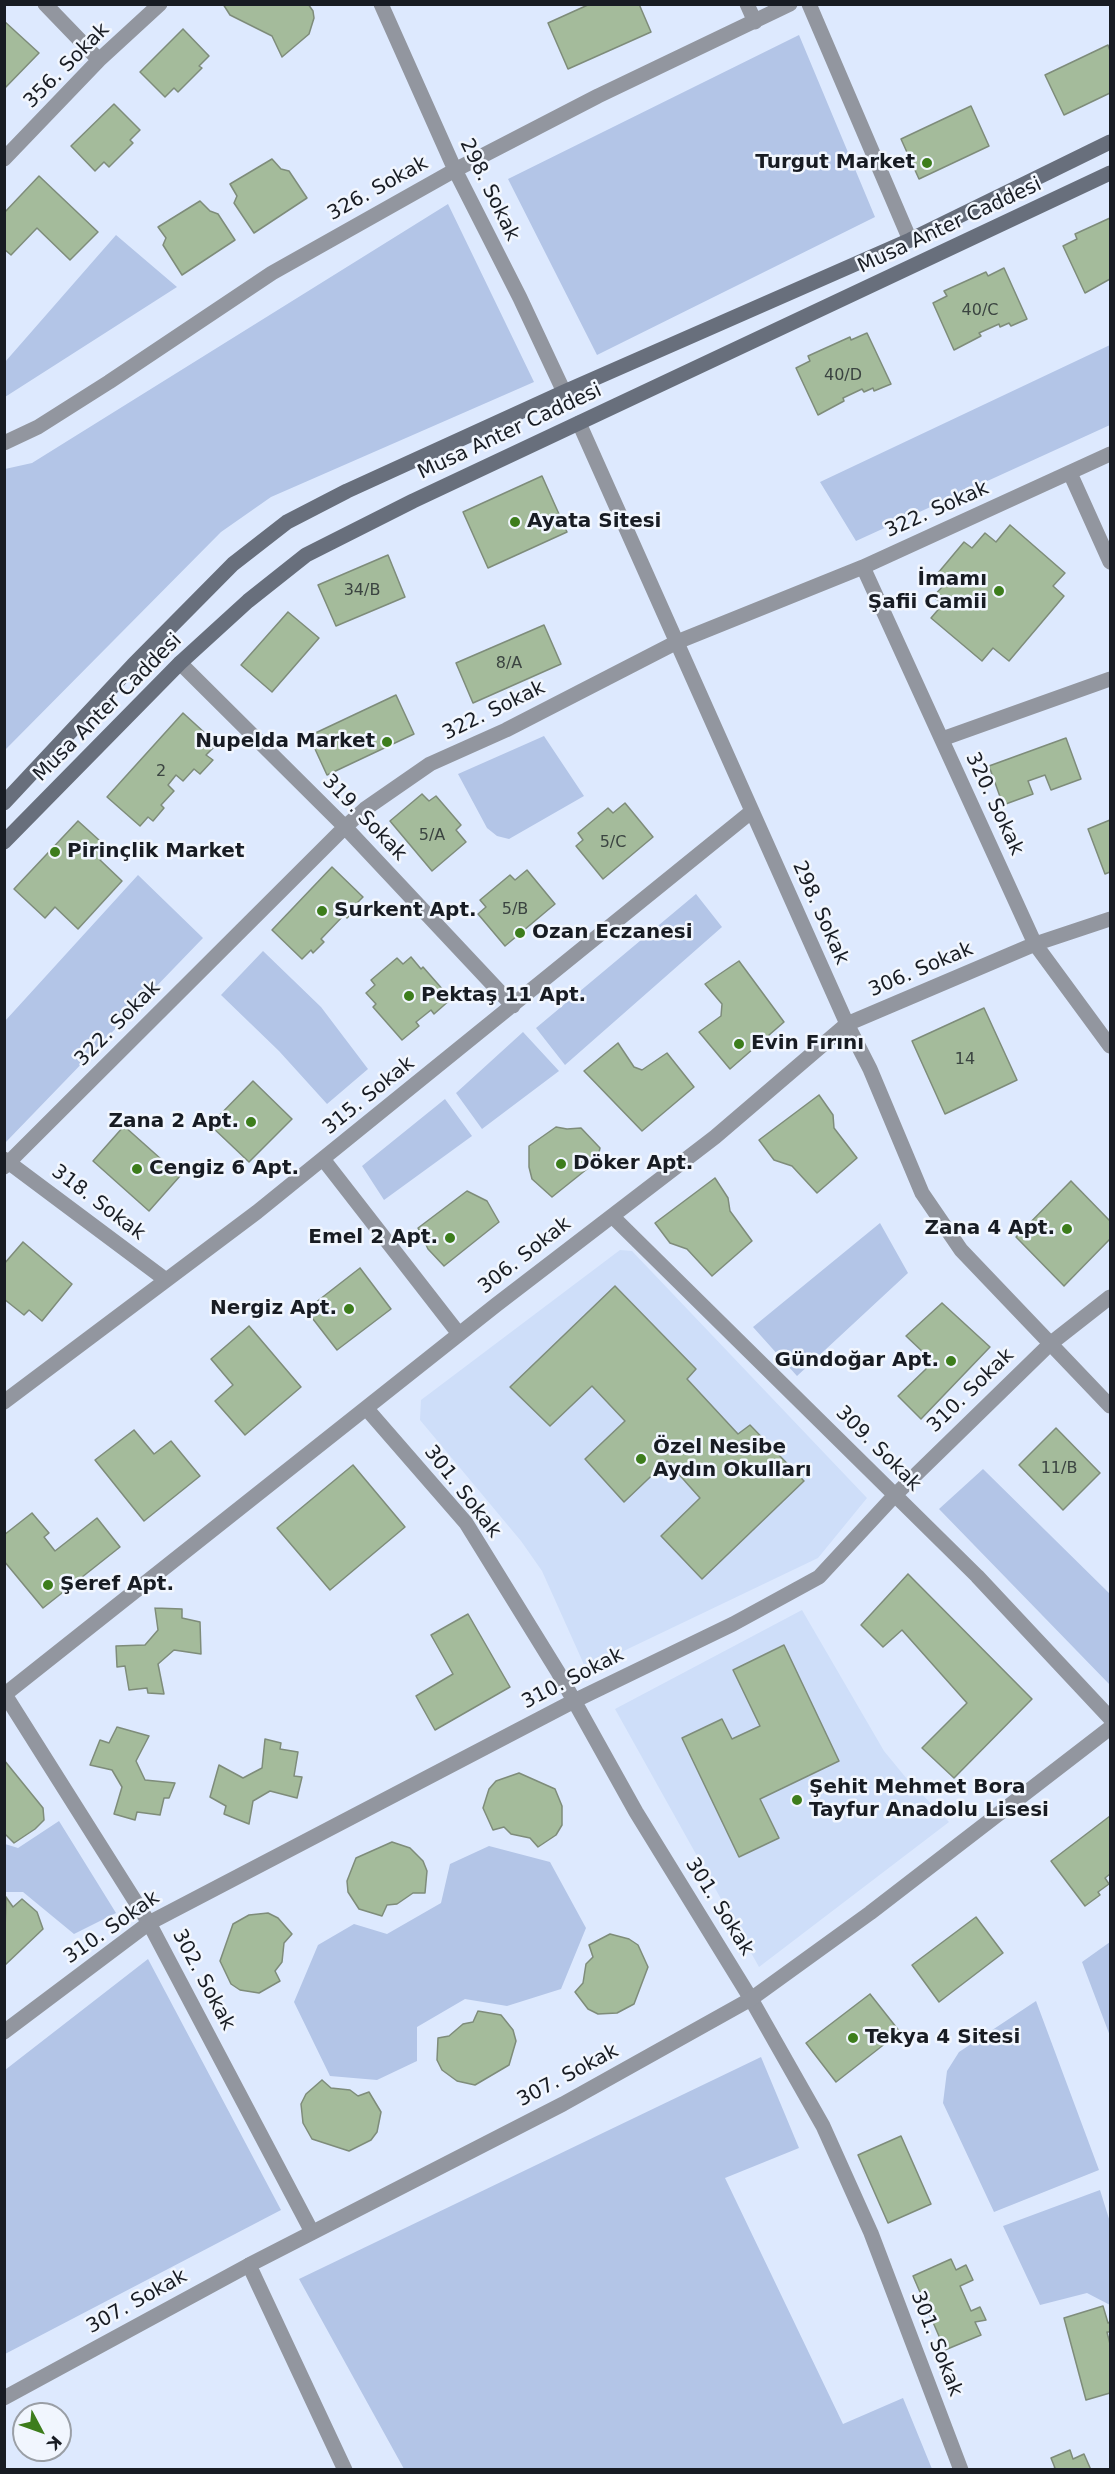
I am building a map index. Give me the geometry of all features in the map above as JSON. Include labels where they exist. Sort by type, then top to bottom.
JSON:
[{"type":"main road","name":"Musa Anter Caddesi","points":[[4,803],[133,665],[233,564],[287,522],[347,491],[564,392],[910,240],[1110,142]]},
{"type":"main road","name":"Musa Anter Caddesi","points":[[4,842],[180,663],[248,601],[306,555],[413,501],[1110,173]]},
{"type":"street","points":[[45,4],[99,60]]},
{"type":"street","name":"356. Sokak","points":[[4,159],[99,60],[160,4]]},
{"type":"street","name":"298. Sokak","points":[[381,4],[455,170],[520,298],[564,392]]},
{"type":"street","points":[[747,4],[755,22]]},
{"type":"street","name":"326. Sokak","points":[[4,443],[38,427],[109,382],[272,273],[455,170],[598,96],[790,4]]},
{"type":"street","points":[[809,4],[910,240]]},
{"type":"street","name":"298. Sokak","points":[[579,423],[751,812],[847,1024],[870,1069],[922,1193],[961,1250],[1110,1406]]},
{"type":"street","name":"322. Sokak","points":[[6,1163],[345,827],[365,809],[430,764],[506,730],[677,642],[863,567],[1110,454]]},
{"type":"street","points":[[1070,472],[1110,562]]},
{"type":"street","name":"320. Sokak","points":[[863,567],[1035,944],[1110,1046]]},
{"type":"street","name":"319. Sokak","points":[[180,663],[345,827],[513,1006]]},
{"type":"street","points":[[942,739],[1110,680]]},
{"type":"street","name":"315. Sokak","points":[[4,1402],[323,1159],[751,812]]},
{"type":"street","name":"306. Sokak","points":[[5,1694],[459,1334],[715,1137],[847,1024],[1035,944],[1110,919]]},
{"type":"street","points":[[323,1159],[459,1334]]},
{"type":"street","name":"318. Sokak","points":[[6,1163],[166,1280]]},
{"type":"street","name":"309. Sokak","points":[[612,1216],[977,1576],[1110,1718]]},
{"type":"street","name":"310. Sokak","points":[[4,2032],[149,1923],[574,1701],[733,1624],[819,1577],[895,1495],[1050,1344],[1110,1297]]},
{"type":"street","name":"301. Sokak","points":[[366,1408],[466,1523],[574,1701],[636,1812],[751,1999],[823,2126],[872,2233],[961,2469]]},
{"type":"street","name":"302. Sokak","points":[[5,1694],[149,1923],[312,2232]]},
{"type":"street","name":"307. Sokak","points":[[4,2398],[249,2265],[563,2104],[751,1999],[870,1913],[1110,1728]]},
{"type":"street","points":[[249,2265],[345,2469]]},
{"type":"shaded area","points":[[799,35],[875,217],[597,355],[508,179]]},
{"type":"shaded area","points":[[448,204],[534,382],[271,497],[221,532],[5,750],[5,469],[32,463]]},
{"type":"shaded area","points":[[116,235],[177,287],[5,397],[5,362]]},
{"type":"shaded area","points":[[1110,345],[1110,425],[856,541],[820,482]]},
{"type":"shaded area","points":[[544,736],[584,796],[509,839],[497,836],[487,828],[458,774]]},
{"type":"shaded area","points":[[138,875],[203,938],[5,1143],[5,1021]]},
{"type":"shaded area","points":[[696,894],[722,927],[565,1065],[536,1028]]},
{"type":"shaded area","points":[[263,951],[321,1007],[368,1069],[327,1104],[279,1051],[221,995]]},
{"type":"shaded area","points":[[523,1032],[559,1071],[482,1129],[456,1093]]},
{"type":"shaded area","points":[[445,1099],[472,1136],[384,1200],[362,1166]]},
{"type":"shaded area","points":[[880,1223],[908,1273],[797,1376],[753,1327]]},
{"type":"shaded area","name":"Özel Nesibe Aydın Okulları","points":[[620,1250],[632,1251],[867,1498],[818,1558],[586,1669],[542,1571],[521,1541],[420,1420],[421,1400]]},
{"type":"shaded area","points":[[983,1469],[1110,1594],[1110,1685],[939,1509]]},
{"type":"shaded area","name":"Şehit Mehmet Bora Tayfur Anadolu Lisesi","points":[[802,1610],[884,1751],[907,1779],[949,1822],[759,1967],[615,1709]]},
{"type":"shaded area","points":[[59,1821],[116,1913],[74,1934],[23,1892],[5,1892],[5,1844],[18,1848]]},
{"type":"shaded area","points":[[489,1846],[550,1862],[586,1928],[561,1989],[507,2006],[465,1999],[417,2027],[417,2061],[377,2080],[330,2076],[294,2002],[318,1945],[354,1924],[387,1934],[441,1903],[450,1864]]},
{"type":"shaded area","points":[[1110,1942],[1110,2036],[1082,1962]]},
{"type":"shaded area","points":[[148,1959],[281,2210],[5,2354],[5,2070]]},
{"type":"shaded area","points":[[1036,2001],[1099,2170],[994,2212],[943,2103],[947,2071],[959,2052]]},
{"type":"shaded area","points":[[761,2057],[799,2148],[725,2178],[843,2424],[903,2398],[932,2469],[404,2469],[299,2279]]},
{"type":"shaded area","points":[[1100,2190],[1110,2222],[1110,2305],[1087,2293],[1040,2305],[1003,2226]]},
{"type":"building","points":[[223,4],[308,4],[313,11],[314,18],[309,34],[282,57],[272,36],[230,15]]},
{"type":"building","points":[[590,4],[639,4],[651,32],[568,69],[548,23]]},
{"type":"building","points":[[4,21],[39,53],[4,89]]},
{"type":"building","points":[[183,29],[209,56],[199,66],[202,68],[178,92],[174,88],[165,97],[140,72]]},
{"type":"building","points":[[1108,45],[1110,93],[1064,115],[1045,75]]},
{"type":"building","points":[[114,104],[140,130],[130,140],[133,143],[109,167],[104,162],[95,171],[71,146]]},
{"type":"building","points":[[971,106],[989,146],[919,179],[901,139]]},
{"type":"building","points":[[272,159],[281,169],[289,171],[307,198],[254,233],[234,203],[237,196],[230,184]]},
{"type":"building","points":[[39,176],[98,232],[70,260],[37,228],[11,255],[4,249],[4,213]]},
{"type":"building","points":[[200,201],[210,211],[218,214],[235,240],[182,275],[163,245],[166,238],[158,227]]},
{"type":"building","points":[[1110,218],[1110,279],[1085,293],[1063,246],[1077,239],[1075,234]]},
{"type":"building","points":[[1004,268],[1027,319],[1011,326],[1009,323],[1000,327],[999,324],[979,333],[981,336],[954,350],[933,303],[947,296],[944,291],[986,272],[988,276]]},
{"type":"building","points":[[867,333],[891,384],[874,391],[873,388],[864,392],[862,389],[843,398],[844,401],[818,415],[796,368],[810,361],[808,356],[850,337],[851,340]]},
{"type":"building","name":"Ayata Sitesi","points":[[542,476],[567,532],[488,568],[463,512]]},
{"type":"building","name":"İmamı Şafii Camii","points":[[1010,525],[1065,573],[1053,586],[1064,596],[1009,661],[993,648],[982,661],[931,618],[943,604],[933,597],[942,587],[933,579],[964,542],[972,548],[985,533],[996,542]]},
{"type":"building","points":[[388,555],[405,597],[336,626],[318,585]]},
{"type":"building","points":[[288,612],[319,638],[272,692],[241,665]]},
{"type":"building","points":[[544,625],[561,664],[473,703],[456,663]]},
{"type":"building","points":[[396,695],[414,734],[327,775],[309,736]]},
{"type":"building","points":[[183,713],[217,744],[206,755],[213,760],[200,774],[194,769],[183,781],[176,775],[168,785],[174,791],[161,805],[164,808],[153,821],[148,817],[140,826],[107,797]]},
{"type":"building","points":[[1066,738],[1081,779],[1051,790],[1045,775],[1028,781],[1033,794],[1003,805],[989,766]]},
{"type":"building","points":[[422,794],[429,801],[436,796],[461,825],[456,830],[466,842],[432,871],[390,821]]},
{"type":"building","points":[[625,803],[653,837],[603,879],[576,846],[583,840],[578,833],[608,808],[613,813]]},
{"type":"building","points":[[1110,820],[1110,872],[1105,874],[1088,829]]},
{"type":"building","points":[[78,821],[110,850],[100,860],[122,881],[78,929],[55,907],[45,918],[14,889]]},
{"type":"building","name":"Surkent Apt.","points":[[332,867],[363,897],[355,905],[357,908],[347,918],[344,915],[321,939],[324,942],[313,953],[311,950],[302,959],[272,930]]},
{"type":"building","points":[[527,870],[555,904],[505,946],[478,914],[486,907],[480,900],[510,875],[515,880]]},
{"type":"building","name":"Pektaş 11 Apt.","points":[[411,957],[451,999],[434,1014],[431,1010],[416,1022],[419,1026],[402,1040],[373,1007],[376,1004],[366,993],[375,985],[371,980],[397,958],[403,964]]},
{"type":"building","points":[[739,961],[784,1022],[730,1069],[699,1032],[721,1016],[722,1004],[705,984]]},
{"type":"building","points":[[984,1008],[1017,1080],[945,1114],[912,1041]]},
{"type":"building","points":[[618,1043],[634,1067],[642,1070],[667,1053],[694,1087],[642,1131],[584,1071]]},
{"type":"building","name":"Zana 2 Apt.","points":[[253,1081],[292,1119],[249,1162],[210,1125]]},
{"type":"building","points":[[819,1095],[833,1115],[834,1128],[857,1158],[817,1193],[792,1166],[774,1160],[759,1140]]},
{"type":"building","name":"Cengiz 6 Apt.","points":[[124,1126],[180,1176],[149,1211],[93,1161]]},
{"type":"building","name":"Döker Apt.","points":[[556,1127],[581,1128],[600,1148],[597,1161],[552,1197],[532,1179],[529,1167],[529,1146]]},
{"type":"building","points":[[715,1178],[728,1198],[730,1211],[752,1241],[712,1276],[687,1249],[670,1243],[655,1223]]},
{"type":"building","name":"Zana 4 Apt.","points":[[1071,1181],[1110,1221],[1110,1239],[1064,1286],[1016,1237]]},
{"type":"building","name":"Emel 2 Apt.","points":[[467,1191],[487,1201],[499,1222],[444,1266],[428,1249],[418,1228]]},
{"type":"building","points":[[23,1242],[72,1284],[42,1321],[29,1310],[24,1315],[4,1299],[4,1264]]},
{"type":"building","name":"Nergiz Apt.","points":[[360,1268],[391,1309],[337,1350],[306,1310]]},
{"type":"building","points":[[615,1286],[696,1369],[687,1379],[738,1434],[750,1425],[804,1481],[702,1579],[661,1536],[700,1498],[667,1461],[624,1502],[585,1459],[625,1421],[592,1386],[550,1426],[510,1387]]},
{"type":"building","name":"Gündoğar Apt.","points":[[942,1303],[990,1347],[921,1419],[898,1396],[926,1369],[925,1354],[906,1336]]},
{"type":"building","points":[[249,1326],[301,1387],[245,1435],[215,1401],[233,1385],[211,1359]]},
{"type":"building","points":[[1056,1428],[1100,1473],[1063,1510],[1019,1465]]},
{"type":"building","points":[[134,1430],[154,1454],[171,1441],[200,1476],[144,1521],[95,1460]]},
{"type":"building","points":[[353,1465],[405,1527],[330,1590],[277,1528]]},
{"type":"building","name":"Şeref Apt.","points":[[32,1513],[49,1533],[44,1537],[55,1551],[97,1518],[120,1547],[43,1608],[4,1561],[4,1535]]},
{"type":"building","points":[[908,1574],[1032,1699],[954,1778],[922,1748],[967,1703],[902,1630],[883,1647],[861,1625]]},
{"type":"building","points":[[155,1608],[182,1609],[182,1618],[200,1622],[201,1654],[174,1650],[158,1664],[164,1694],[148,1693],[147,1688],[129,1690],[125,1666],[117,1667],[116,1646],[145,1645],[158,1630]]},
{"type":"building","points":[[468,1614],[510,1687],[435,1730],[416,1696],[453,1674],[431,1635]]},
{"type":"building","points":[[784,1645],[839,1761],[760,1799],[779,1838],[739,1857],[682,1738],[722,1719],[732,1739],[760,1726],[733,1670]]},
{"type":"building","points":[[117,1727],[149,1736],[136,1761],[145,1780],[175,1783],[169,1798],[164,1798],[160,1815],[137,1812],[135,1820],[114,1814],[122,1787],[112,1770],[90,1765],[100,1740],[109,1743]]},
{"type":"building","points":[[265,1739],[281,1743],[280,1749],[298,1752],[294,1776],[302,1777],[297,1798],[270,1791],[253,1801],[249,1824],[224,1814],[226,1806],[210,1797],[219,1765],[243,1778],[262,1768]]},
{"type":"building","points":[[4,1760],[43,1808],[44,1820],[14,1843],[6,1835],[4,1836]]},
{"type":"building","points":[[519,1773],[555,1789],[562,1806],[562,1825],[556,1835],[538,1847],[530,1838],[511,1834],[504,1827],[493,1830],[483,1808],[489,1789],[496,1781]]},
{"type":"building","points":[[1110,1816],[1110,1874],[1105,1878],[1109,1884],[1098,1892],[1100,1895],[1085,1906],[1051,1861]]},
{"type":"building","points":[[392,1842],[410,1848],[423,1861],[427,1871],[425,1893],[413,1893],[397,1904],[387,1905],[382,1916],[359,1909],[348,1892],[347,1881],[356,1858]]},
{"type":"building","points":[[6,1897],[13,1907],[22,1899],[37,1912],[43,1929],[4,1966]]},
{"type":"building","points":[[268,1913],[278,1918],[292,1934],[284,1943],[282,1962],[275,1971],[280,1981],[259,1993],[240,1990],[231,1984],[220,1961],[233,1924],[249,1915]]},
{"type":"building","points":[[976,1917],[1003,1953],[939,2002],[912,1965]]},
{"type":"building","points":[[610,1934],[629,1939],[638,1945],[648,1967],[634,2004],[617,2013],[598,2014],[588,2009],[575,1992],[583,1983],[586,1964],[593,1957],[589,1945]]},
{"type":"building","name":"Tekya 4 Sitesi","points":[[870,1994],[900,2032],[836,2082],[806,2043]]},
{"type":"building","points":[[478,2011],[501,2015],[513,2030],[516,2041],[509,2065],[475,2085],[457,2081],[442,2070],[437,2060],[438,2038],[449,2036],[463,2024],[473,2022]]},
{"type":"building","points":[[322,2080],[331,2088],[350,2090],[358,2096],[369,2092],[381,2112],[377,2132],[371,2140],[349,2151],[312,2139],[303,2123],[301,2104],[306,2094]]},
{"type":"building","points":[[901,2136],[931,2204],[888,2223],[858,2155]]},
{"type":"building","points":[[951,2259],[956,2270],[966,2265],[973,2280],[960,2286],[971,2311],[980,2307],[986,2320],[975,2322],[981,2335],[945,2350],[913,2276]]},
{"type":"building","points":[[1103,2306],[1108,2323],[1110,2322],[1110,2332],[1107,2332],[1110,2344],[1110,2393],[1086,2400],[1064,2318]]},
{"type":"building","points":[[1070,2450],[1073,2459],[1084,2454],[1091,2470],[1050,2470],[1055,2468],[1051,2458]]},
{"type":"place","name":"Turgut Market","points":[[927,163]]},
{"type":"place","name":"Ayata Sitesi","points":[[515,522]]},
{"type":"place","name":"İmamı Şafii Camii","points":[[999,591]]},
{"type":"place","name":"Nupelda Market","points":[[387,742]]},
{"type":"place","name":"Pirinçlik Market","points":[[55,852]]},
{"type":"place","name":"Surkent Apt.","points":[[322,911]]},
{"type":"place","name":"Ozan Eczanesi","points":[[520,933]]},
{"type":"place","name":"Pektaş 11 Apt.","points":[[409,996]]},
{"type":"place","name":"Evin Fırını","points":[[739,1044]]},
{"type":"place","name":"Zana 2 Apt.","points":[[251,1122]]},
{"type":"place","name":"Döker Apt.","points":[[561,1164]]},
{"type":"place","name":"Cengiz 6 Apt.","points":[[137,1169]]},
{"type":"place","name":"Zana 4 Apt.","points":[[1067,1229]]},
{"type":"place","name":"Emel 2 Apt.","points":[[450,1238]]},
{"type":"place","name":"Nergiz Apt.","points":[[349,1309]]},
{"type":"place","name":"Gündoğar Apt.","points":[[951,1361]]},
{"type":"place","name":"Özel Nesibe Aydın Okulları","points":[[641,1459]]},
{"type":"place","name":"Şeref Apt.","points":[[48,1585]]},
{"type":"place","name":"Şehit Mehmet Bora Tayfur Anadolu Lisesi","points":[[797,1800]]},
{"type":"place","name":"Tekya 4 Sitesi","points":[[853,2038]]}]
